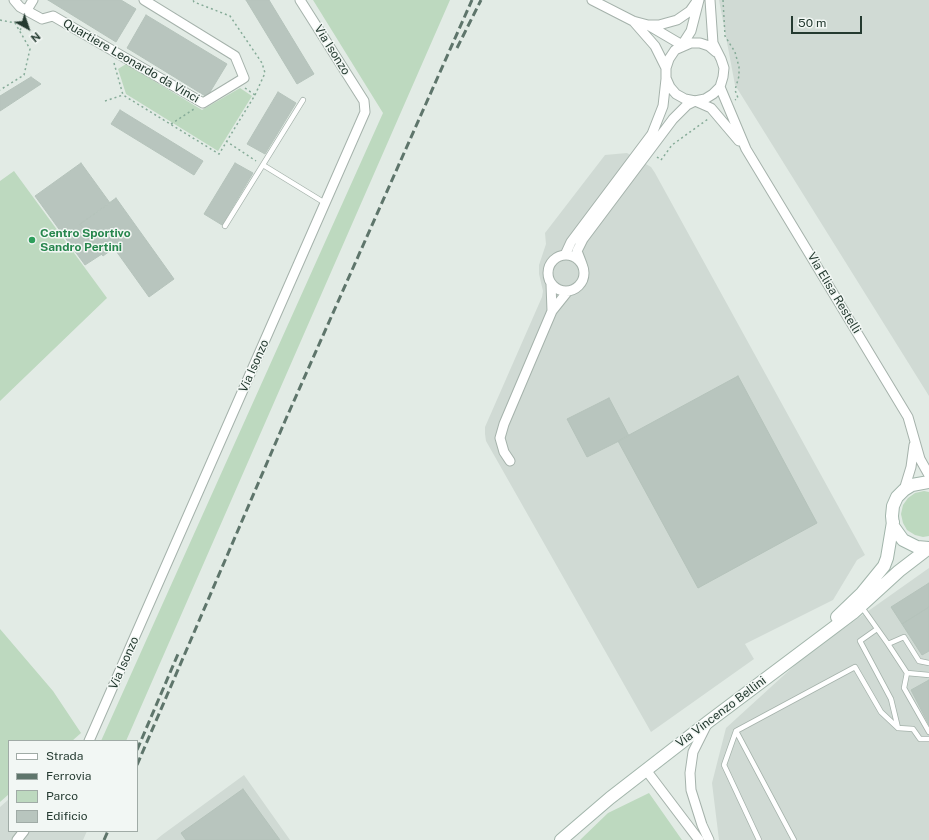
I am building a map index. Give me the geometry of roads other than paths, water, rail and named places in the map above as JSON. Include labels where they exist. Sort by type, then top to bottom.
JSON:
[{"type":"street","name":"Quartiere Leonardo da Vinci","points":[[14,0],[42,19],[54,16],[203,103],[244,78],[235,56],[144,0]]},
{"type":"street","points":[[27,10],[32,0]]},
{"type":"street","name":"Via Isonzo","points":[[90,740],[364,112],[364,101],[300,0]]},
{"type":"street","points":[[592,0],[633,21],[648,25],[659,25],[676,20],[690,12],[698,0]]},
{"type":"street","points":[[564,255],[571,242],[652,134],[663,106],[666,68],[669,58],[675,50],[682,45],[692,31],[698,0]]},
{"type":"street","points":[[710,0],[712,33],[716,52]]},
{"type":"street","points":[[633,21],[654,46],[666,68]]},
{"type":"street","points":[[551,284],[562,291],[568,291],[574,290],[583,281],[584,269],[578,251],[583,239],[673,119],[687,105],[695,101],[705,99],[714,94],[720,86],[724,68],[721,59],[709,46],[700,43],[682,45],[648,25]]},
{"type":"street","points":[[666,78],[670,87],[676,94],[685,99],[695,101]]},
{"type":"street","name":"Via Elisa Restelli","points":[[720,86],[746,149],[908,417],[920,458],[929,475]]},
{"type":"street","name":"Via Elisa Restelli","points":[[695,101],[711,108],[746,149]]},
{"type":"street","points":[[552,311],[551,284],[548,274],[551,263],[554,259],[564,255],[574,257],[582,264]]},
{"type":"street","points":[[510,461],[504,452],[500,438],[504,424],[552,311],[568,291]]},
{"type":"street","name":"Via Elisa Restelli","points":[[904,490],[911,467],[915,440]]},
{"type":"street","points":[[904,490],[912,485],[929,482]]},
{"type":"street","name":"Via Vincenzo Bellini","points":[[797,655],[862,593],[884,566],[887,558],[893,522],[893,506],[897,497],[904,490]]},
{"type":"street","name":"Via Vincenzo Bellini","points":[[893,522],[898,535],[903,540],[917,547],[929,548]]},
{"type":"street","name":"Via Vincenzo Bellini","points":[[561,840],[646,770],[861,606],[899,571],[929,548]]},
{"type":"street","points":[[708,722],[693,752],[690,773],[691,790],[702,825],[709,840]]},
{"type":"street","points":[[646,770],[699,840]]},
{"type":"street","points":[[17,840],[23,832]]},
{"type":"lane","points":[[226,226],[303,100]]},
{"type":"lane","points":[[263,165],[325,203]]},
{"type":"lane","points":[[861,606],[907,673],[904,688],[929,732]]},
{"type":"lane","points":[[877,629],[860,641],[891,698],[898,728]]},
{"type":"lane","points":[[888,644],[904,637],[919,661],[929,663]]},
{"type":"lane","points":[[759,840],[724,765],[736,731],[855,667],[881,712],[898,728],[913,730],[920,740],[929,738]]},
{"type":"lane","points":[[907,673],[929,675]]},
{"type":"lane","points":[[736,731],[794,840]]},
{"type":"railway","points":[[138,763],[285,421],[472,0]]},
{"type":"railway","points":[[457,48],[481,0]]},
{"type":"railway","points":[[138,748],[178,654]]},
{"type":"railway","points":[[104,840],[108,832]]},
{"type":"place","name":"Centro Sportivo Sandro Pertini","points":[[32,240]]}]
